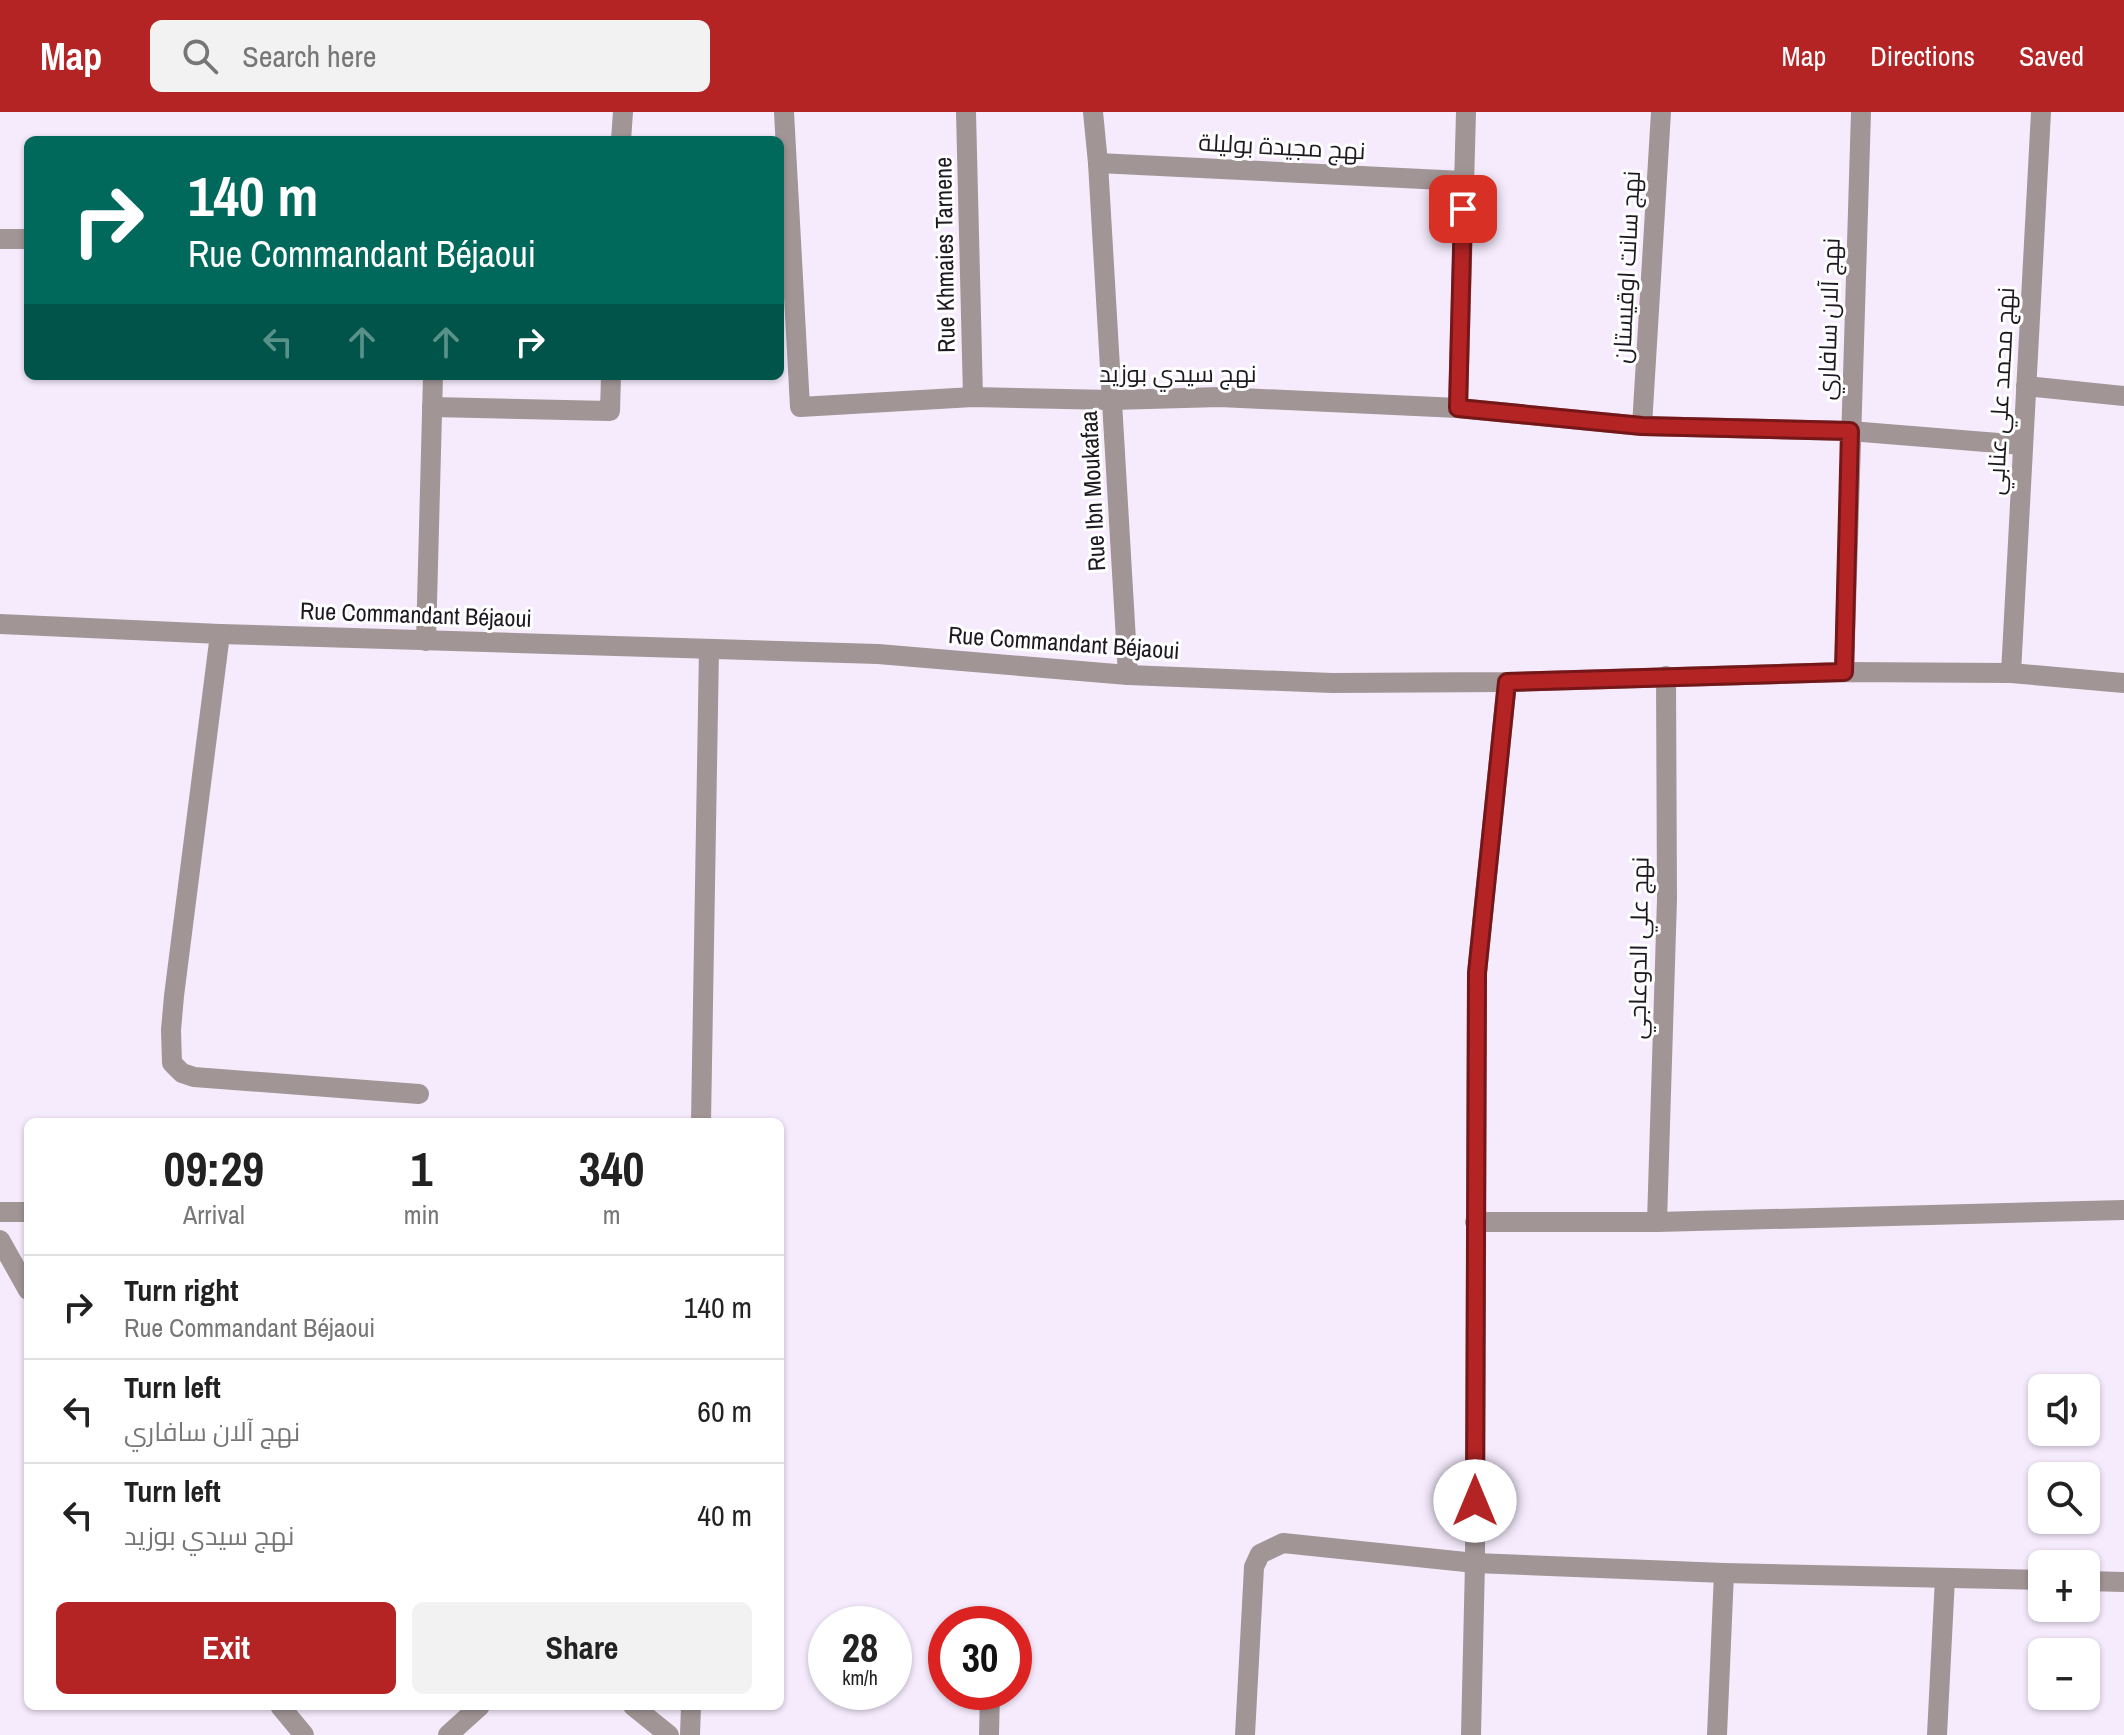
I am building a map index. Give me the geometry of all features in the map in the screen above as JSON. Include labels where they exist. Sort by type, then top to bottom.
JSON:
[{"type":"street","points":[[621,136],[623,112]]},
{"type":"street","name":"نهج سيدي بوزيد","points":[[784,112],[800,407],[973,397],[1112,400],[1220,397],[1458,408],[1642,426],[1850,431],[2023,445]]},
{"type":"street","name":"Rue Khmaies Tarnene","points":[[966,112],[973,397]]},
{"type":"street","name":"Rue Ibn Moukafaa","points":[[1093,112],[1128,675]]},
{"type":"street","points":[[1458,408],[1466,112]]},
{"type":"street","name":"نهج سانت اوقيستان","points":[[1642,426],[1661,112]]},
{"type":"street","name":"نهج آلان سافاري","points":[[1844,672],[1861,112]]},
{"type":"street","name":"نهج محمد علي عنابي","points":[[2011,673],[2041,112]]},
{"type":"street","name":"نهج مجيدة بوليلة","points":[[1098,163],[1463,181]]},
{"type":"street","points":[[0,239],[24,239]]},
{"type":"street","points":[[426,641],[433,380]]},
{"type":"street","points":[[432,407],[610,411],[611,380]]},
{"type":"street","points":[[2026,386],[2124,396]]},
{"type":"street","name":"Rue Commandant Béjaoui","points":[[0,624],[220,634],[878,654],[1128,675],[1332,683],[1507,682],[1844,672],[2011,673],[2124,683]]},
{"type":"street","points":[[220,634],[174,996],[172,1063],[182,1073],[194,1077],[419,1094]]},
{"type":"street","points":[[701,1118],[709,649]]},
{"type":"street","name":"نهج علي الدوعاجي","points":[[1657,1222],[1667,899],[1666,676]]},
{"type":"street","points":[[1471,1735],[1475,1563],[1477,973],[1507,682]]},
{"type":"street","points":[[1475,1222],[1657,1222],[2124,1210]]},
{"type":"street","points":[[0,1212],[24,1212]]},
{"type":"street","points":[[0,1240],[24,1283]]},
{"type":"street","points":[[1245,1735],[1254,1567],[1260,1554],[1283,1543],[1475,1563],[1724,1573],[2028,1580]]},
{"type":"street","points":[[1717,1735],[1724,1573]]},
{"type":"street","points":[[1937,1735],[1945,1578]]},
{"type":"street","points":[[2100,1581],[2124,1582]]},
{"type":"street","points":[[283,1710],[304,1735]]},
{"type":"street","points":[[448,1735],[476,1710]]},
{"type":"street","points":[[638,1710],[669,1735]]},
{"type":"street","points":[[690,1735],[691,1710]]},
{"type":"street","points":[[989,1735],[990,1710]]},
{"type":"route","points":[[1463,209],[1458,408],[1642,426],[1850,431],[1844,672],[1507,682],[1477,973],[1475,1501]]}]
